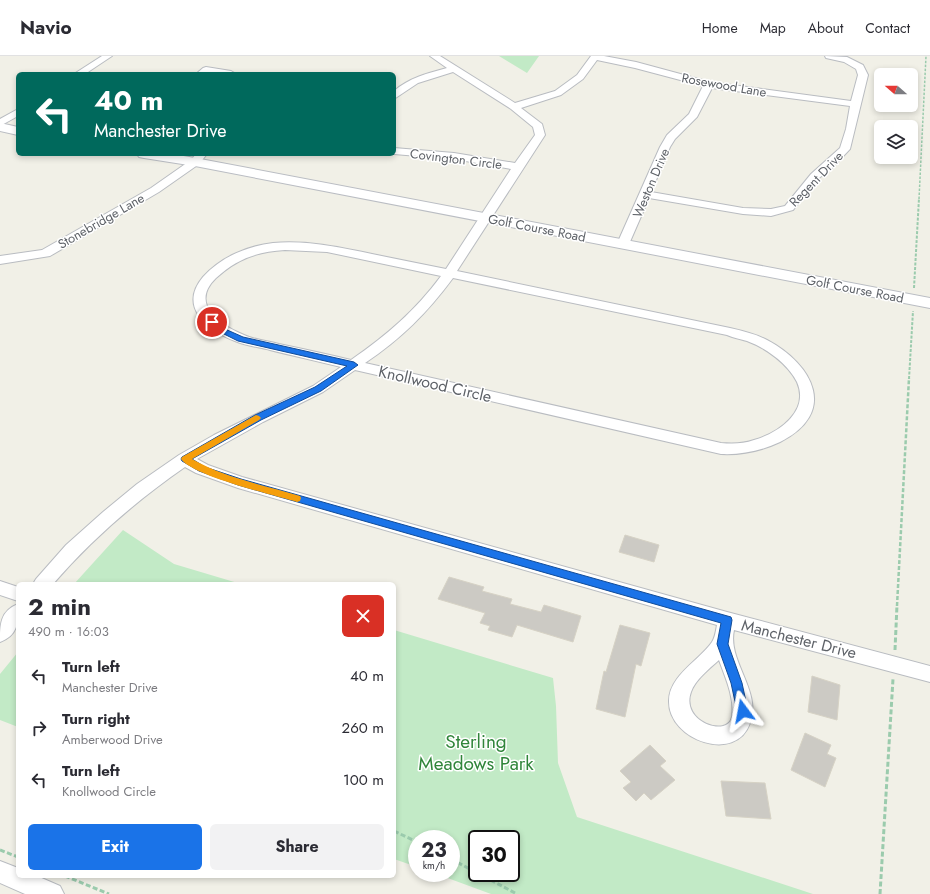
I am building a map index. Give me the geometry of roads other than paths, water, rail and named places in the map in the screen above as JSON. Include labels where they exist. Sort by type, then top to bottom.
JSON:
[{"type":"street","points":[[82,72],[108,56]]},
{"type":"street","points":[[44,582],[72,550],[109,516],[185,459],[258,418],[318,389],[385,343],[408,323],[435,293],[540,135],[538,126],[514,107],[434,56]]},
{"type":"street","points":[[514,107],[558,93],[580,77],[595,56]]},
{"type":"street","name":"Rosewood Lane","points":[[595,56],[636,65],[709,85],[854,104]]},
{"type":"street","name":"Regent Drive","points":[[646,194],[743,211],[771,213],[789,208],[815,176],[845,149],[851,129],[854,104],[863,75],[860,67],[847,60],[829,56]]},
{"type":"street","points":[[396,94],[409,82],[454,69]]},
{"type":"street","points":[[203,72],[206,70],[218,72]]},
{"type":"street","name":"Weston Drive","points":[[624,244],[665,147],[671,137],[693,115],[709,85]]},
{"type":"street","points":[[0,123],[16,113]]},
{"type":"street","points":[[0,127],[16,131]]},
{"type":"street","name":"Covington Circle","points":[[396,151],[454,156],[518,166]]},
{"type":"street","name":"Golf Course Road","points":[[171,156],[198,158],[486,218],[930,303]]},
{"type":"street","name":"Stonebridge Lane","points":[[0,260],[46,253],[155,190],[198,158]]},
{"type":"street","name":"Knollwood Circle","points":[[285,246],[327,248],[730,332],[754,339],[786,360],[798,372],[805,384],[808,394],[806,409],[791,428],[767,442],[734,449],[718,448],[354,365],[241,339],[222,331],[203,312],[198,300],[202,289],[209,277],[220,268],[234,258],[249,251],[285,246]]},
{"type":"street","name":"Manchester Drive","points":[[185,459],[202,469],[238,482],[727,620],[894,663],[930,674]]},
{"type":"street","points":[[0,588],[16,593]]},
{"type":"street","points":[[0,634],[16,614]]},
{"type":"street","points":[[723,644],[727,620]]},
{"type":"street","points":[[0,872],[52,894]]},
{"type":"park label","name":"Sterling Meadows Park","points":[[476,752]]}]
